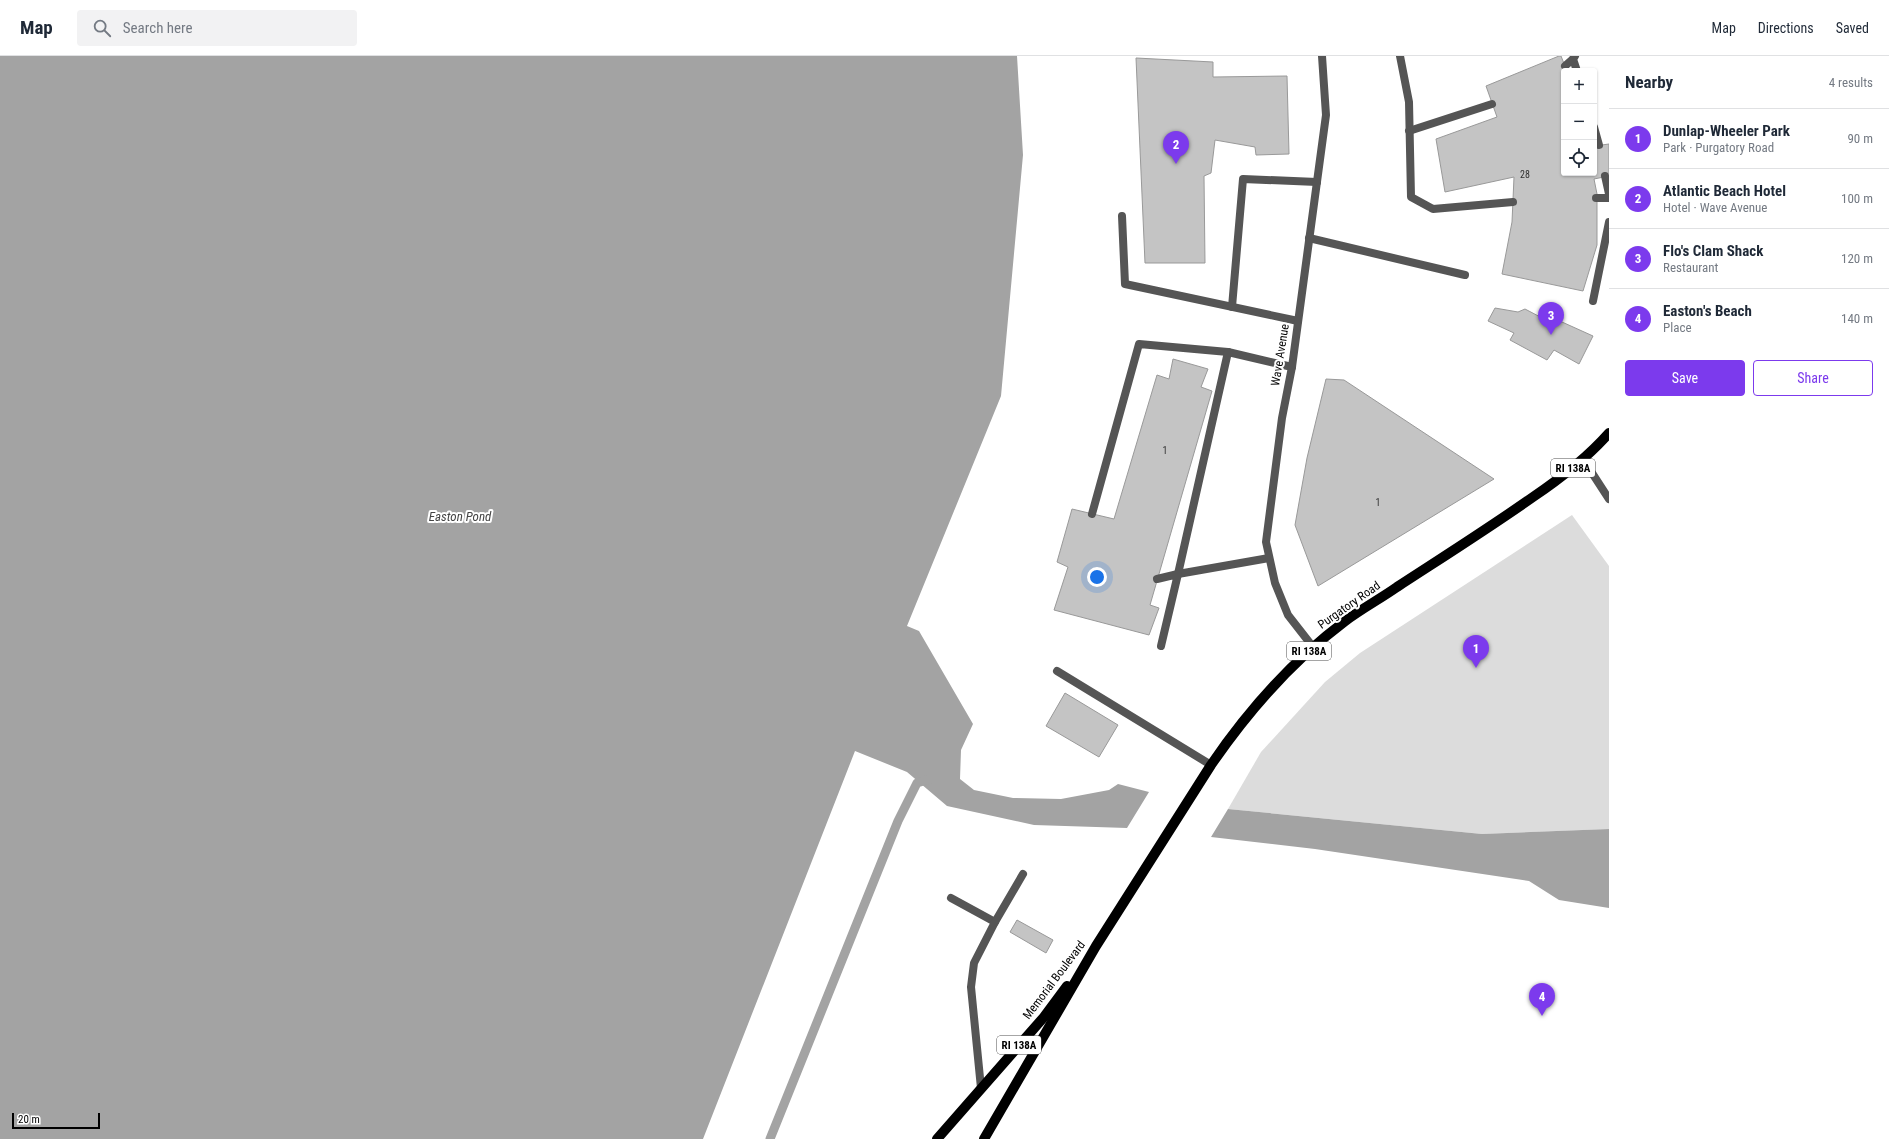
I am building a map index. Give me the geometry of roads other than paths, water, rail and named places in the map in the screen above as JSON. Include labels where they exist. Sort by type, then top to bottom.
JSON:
[{"type":"main road","name":"RI 138A","points":[[1583,460],[1609,433]]},
{"type":"main road","name":"Purgatory Road","points":[[1146,869],[1228,740],[1261,699],[1313,647],[1345,621],[1560,479],[1583,460]]},
{"type":"main road","name":"Memorial Boulevard","points":[[984,1139],[1096,946],[1146,869]]},
{"type":"main road","name":"Memorial Boulevard","points":[[937,1139],[1044,1016],[1096,946]]},
{"type":"street","name":"Wave Avenue","points":[[1313,647],[1288,615],[1275,583],[1266,542],[1282,418],[1292,367],[1326,115],[1322,56]]},
{"type":"street","points":[[1400,56],[1409,102],[1410,196],[1433,209],[1513,202]]},
{"type":"street","points":[[1565,66],[1574,57]]},
{"type":"street","points":[[1574,57],[1576,68]]},
{"type":"street","points":[[1409,131],[1492,104]]},
{"type":"street","points":[[1597,138],[1599,145]]},
{"type":"street","points":[[1605,176],[1609,194]]},
{"type":"street","points":[[1232,307],[1243,179],[1317,182]]},
{"type":"street","points":[[1596,198],[1609,198]]},
{"type":"street","points":[[1122,216],[1125,284],[1298,321]]},
{"type":"street","points":[[1593,301],[1609,222]]},
{"type":"street","points":[[1309,238],[1465,275]]},
{"type":"street","points":[[1092,514],[1139,344],[1228,352],[1292,367]]},
{"type":"street","points":[[1161,646],[1228,352]]},
{"type":"street","points":[[1583,460],[1609,498]]},
{"type":"street","points":[[1157,579],[1270,558]]},
{"type":"street","points":[[1057,671],[1211,765]]},
{"type":"street","points":[[981,1088],[971,986],[974,962],[1023,874]]},
{"type":"street","points":[[950,898],[995,922]]},
{"type":"water","name":"Easton Pond","points":[[0,56],[1017,56],[1023,155],[1001,396],[907,626],[919,631],[973,724],[961,750],[960,779],[974,790],[1013,798],[1061,799],[1109,790],[1118,784],[1149,792],[1127,828],[1034,825],[947,806],[907,772],[855,751],[703,1139],[0,1139]]},
{"type":"water","points":[[1228,809],[1482,834],[1609,829],[1609,908],[1559,900],[1529,881],[1315,849],[1211,837]]},
{"type":"waterway","points":[[770,1139],[898,821],[917,783],[930,779]]},
{"type":"place","name":"Atlantic Beach Hotel","points":[[1176,164]]},
{"type":"place","name":"Flo's Clam Shack","points":[[1551,335]]},
{"type":"place","name":"Dunlap-Wheeler Park","points":[[1476,668]]},
{"type":"place","name":"Easton's Beach","points":[[1542,1016]]}]
